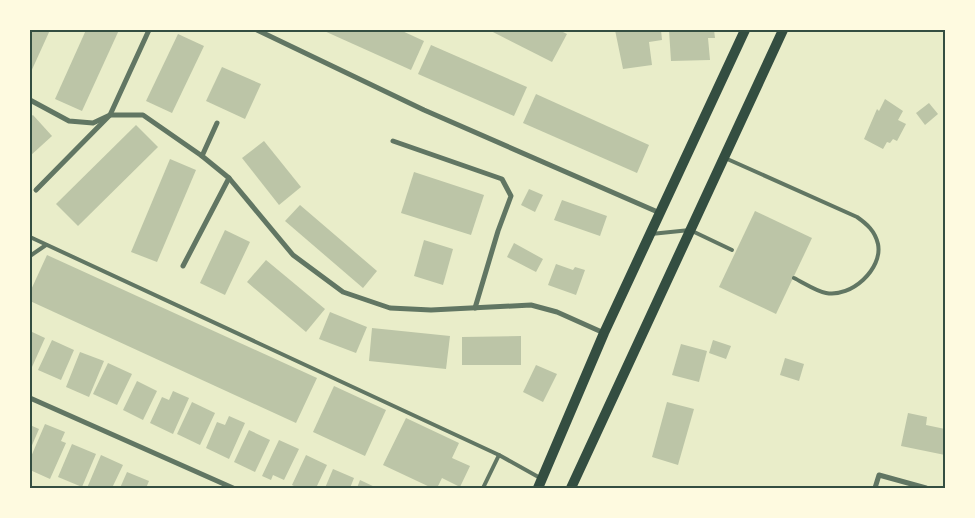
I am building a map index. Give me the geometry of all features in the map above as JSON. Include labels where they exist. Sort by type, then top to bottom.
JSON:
[{"type":"main road","points":[[540,484],[604,333],[745,30]]},
{"type":"main road","points":[[571,488],[782,30]]},
{"type":"street","points":[[36,190],[110,115],[149,30]]},
{"type":"street","points":[[257,30],[424,110],[661,213]]},
{"type":"street","points":[[30,100],[69,121],[93,123],[110,115],[143,115],[202,156],[229,178],[293,255],[343,292],[390,308],[431,310],[531,305],[556,312],[604,333]]},
{"type":"street","points":[[202,156],[217,123]]},
{"type":"street","points":[[393,141],[502,180],[511,196],[498,231],[475,308]]},
{"type":"street","points":[[183,266],[229,178]]},
{"type":"street","points":[[30,398],[233,488]]},
{"type":"street","points":[[875,488],[879,474],[926,488]]},
{"type":"lane","points":[[724,157],[857,217],[871,228],[878,245],[875,264],[862,282],[844,291],[826,293],[794,278]]},
{"type":"lane","points":[[651,234],[690,230],[732,250]]},
{"type":"lane","points":[[30,237],[499,454],[540,484]]},
{"type":"lane","points":[[30,256],[46,245]]},
{"type":"lane","points":[[482,488],[499,454]]},
{"type":"building","points":[[30,30],[50,30],[30,74]]},
{"type":"building","points":[[86,30],[119,30],[82,111],[55,99]]},
{"type":"building","points":[[322,30],[400,30],[424,41],[411,70]]},
{"type":"building","points":[[489,30],[559,30],[567,34],[552,62]]},
{"type":"building","points":[[615,30],[661,30],[662,40],[649,42],[652,65],[623,69]]},
{"type":"building","points":[[669,30],[714,30],[715,38],[708,38],[710,60],[671,61]]},
{"type":"building","points":[[178,34],[204,46],[172,113],[146,101]]},
{"type":"building","points":[[431,45],[527,87],[514,116],[418,74]]},
{"type":"building","points":[[222,67],[261,84],[245,119],[206,101]]},
{"type":"building","points":[[536,94],[649,145],[637,173],[523,123]]},
{"type":"building","points":[[885,99],[903,111],[898,120],[906,124],[897,141],[893,139],[890,143],[887,142],[883,149],[864,139],[877,109],[879,111]]},
{"type":"building","points":[[929,103],[938,114],[925,125],[916,113]]},
{"type":"building","points":[[33,115],[52,136],[30,156],[30,117]]},
{"type":"building","points":[[136,125],[158,147],[78,226],[56,204]]},
{"type":"building","points":[[264,141],[301,187],[279,205],[242,158]]},
{"type":"building","points":[[170,159],[196,170],[157,262],[131,252]]},
{"type":"building","points":[[414,172],[484,195],[471,235],[401,213]]},
{"type":"building","points":[[529,189],[543,195],[535,212],[521,205]]},
{"type":"building","points":[[562,200],[607,216],[600,236],[554,220]]},
{"type":"building","points":[[300,205],[377,271],[363,288],[285,221]]},
{"type":"building","points":[[755,211],[812,238],[776,314],[719,287]]},
{"type":"building","points":[[225,230],[250,242],[225,295],[200,283]]},
{"type":"building","points":[[424,240],[453,249],[443,285],[414,276]]},
{"type":"building","points":[[514,243],[543,259],[536,272],[507,257]]},
{"type":"building","points":[[47,255],[317,378],[296,423],[30,301],[30,292]]},
{"type":"building","points":[[266,260],[325,309],[306,332],[247,282]]},
{"type":"building","points":[[556,264],[573,270],[575,267],[585,270],[576,295],[548,285]]},
{"type":"building","points":[[330,312],[367,327],[356,353],[319,339]]},
{"type":"building","points":[[372,328],[450,336],[446,369],[369,361]]},
{"type":"building","points":[[30,331],[45,338],[32,367],[30,366]]},
{"type":"building","points":[[521,336],[521,365],[462,365],[462,337]]},
{"type":"building","points":[[52,340],[74,350],[61,380],[38,370]]},
{"type":"building","points":[[713,340],[731,346],[726,359],[709,353]]},
{"type":"building","points":[[681,344],[707,351],[699,382],[672,375]]},
{"type":"building","points":[[80,352],[104,361],[89,397],[66,387]]},
{"type":"building","points":[[785,358],[804,364],[799,381],[780,375]]},
{"type":"building","points":[[108,363],[132,374],[117,405],[93,394]]},
{"type":"building","points":[[536,365],[557,374],[543,402],[523,392]]},
{"type":"building","points":[[137,381],[157,391],[143,420],[123,410]]},
{"type":"building","points":[[334,386],[386,410],[365,456],[313,432]]},
{"type":"building","points":[[173,391],[189,398],[173,434],[150,423],[162,397],[169,400]]},
{"type":"building","points":[[192,402],[215,413],[200,445],[177,434]]},
{"type":"building","points":[[667,402],[694,409],[678,465],[652,457]]},
{"type":"building","points":[[908,413],[927,417],[926,425],[945,429],[945,455],[901,446]]},
{"type":"building","points":[[229,416],[245,423],[229,459],[206,448],[217,422],[225,425]]},
{"type":"building","points":[[406,418],[459,443],[452,458],[470,466],[460,487],[442,478],[437,488],[432,488],[383,465]]},
{"type":"building","points":[[45,424],[65,432],[61,441],[66,443],[50,479],[30,470],[30,459]]},
{"type":"building","points":[[30,425],[39,429],[30,450]]},
{"type":"building","points":[[249,430],[270,440],[255,472],[234,462]]},
{"type":"building","points":[[279,440],[299,449],[284,480],[273,475],[271,480],[262,476]]},
{"type":"building","points":[[72,444],[96,454],[82,487],[58,477]]},
{"type":"building","points":[[101,455],[123,465],[112,488],[87,488]]},
{"type":"building","points":[[306,455],[327,465],[316,488],[298,488],[292,485]]},
{"type":"building","points":[[333,469],[354,478],[350,488],[325,488]]},
{"type":"building","points":[[127,472],[149,481],[146,488],[120,488]]},
{"type":"building","points":[[360,480],[377,488],[357,488]]}]
